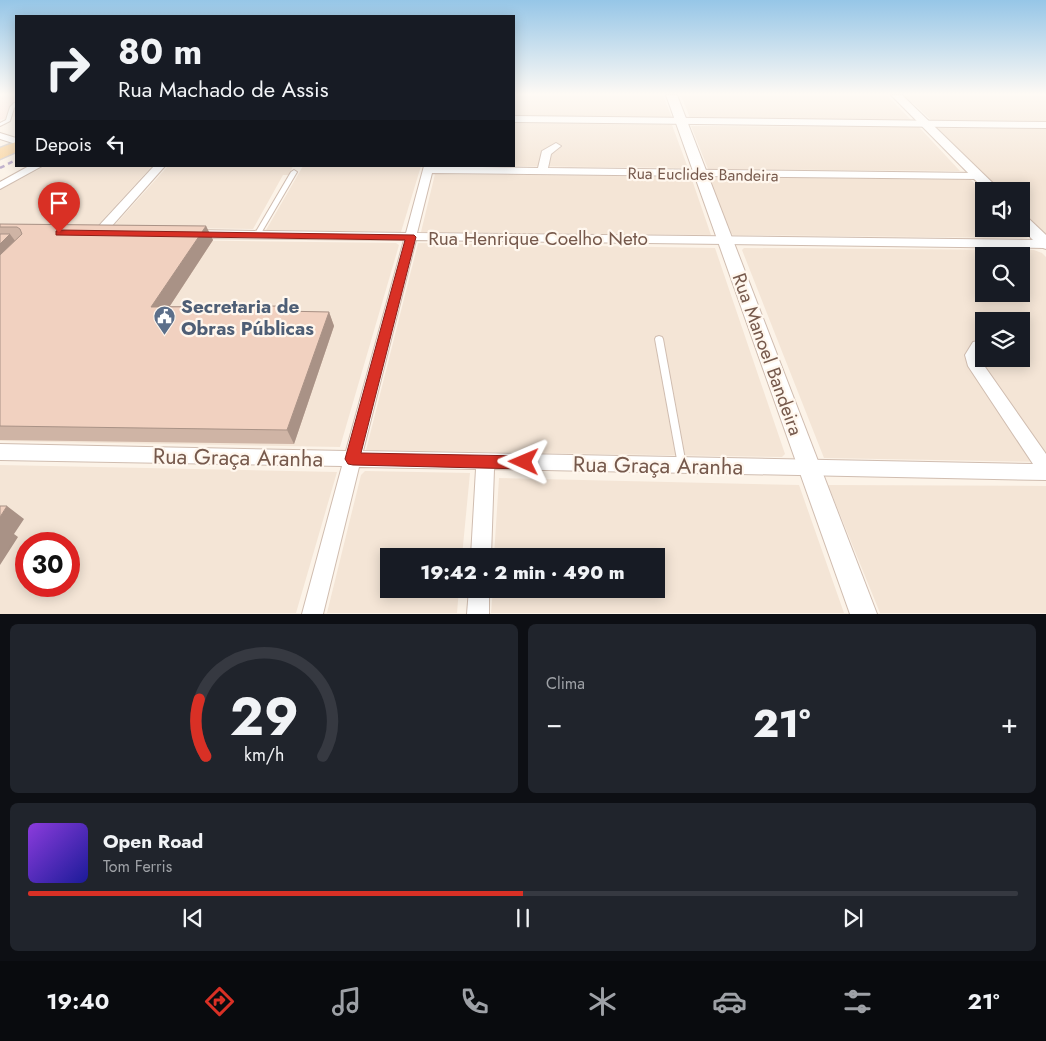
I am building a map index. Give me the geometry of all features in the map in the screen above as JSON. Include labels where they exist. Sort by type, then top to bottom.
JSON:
[{"type":"main road","points":[[0,154],[15,146]]},
{"type":"street","name":"Rua Manoel Bandeira","points":[[683,124],[864,614]]},
{"type":"street","points":[[897,124],[1046,125]]},
{"type":"street","points":[[925,124],[984,182]]},
{"type":"street","points":[[0,136],[15,141]]},
{"type":"street","points":[[542,172],[546,153],[556,146]]},
{"type":"street","points":[[0,186],[35,167]]},
{"type":"street","points":[[118,233],[94,233],[159,167]]},
{"type":"street","points":[[312,614],[429,168]]},
{"type":"street","name":"Rua Euclides Bandeira","points":[[429,168],[542,172],[978,176]]},
{"type":"street","points":[[1030,228],[1046,244]]},
{"type":"street","name":"Rua Henrique Coelho Neto","points":[[178,234],[1046,244]]},
{"type":"street","points":[[975,350],[972,355],[975,363]]},
{"type":"street","points":[[977,367],[1046,470]]},
{"type":"street","name":"Rua Graça Aranha","points":[[0,452],[1046,470]]},
{"type":"street","points":[[481,548],[485,461]]},
{"type":"street","points":[[478,614],[479,598]]},
{"type":"lane","points":[[257,235],[294,172]]},
{"type":"lane","points":[[659,340],[682,465]]},
{"type":"shaded area","points":[[515,124],[672,125],[688,168],[515,166]]},
{"type":"shaded area","points":[[691,126],[919,127],[960,171],[708,169]]},
{"type":"shaded area","points":[[937,129],[1046,129],[1046,235],[1030,220],[1030,182],[992,182]]},
{"type":"shaded area","points":[[43,167],[151,167],[97,226],[0,225],[0,190]]},
{"type":"shaded area","points":[[167,167],[293,167],[289,175],[283,175],[253,229],[113,227]]},
{"type":"shaded area","points":[[302,167],[421,167],[401,232],[266,230]]},
{"type":"shaded area","points":[[435,174],[691,177],[711,235],[421,232]]},
{"type":"shaded area","points":[[708,177],[971,180],[975,184],[975,237],[1028,238],[733,235],[729,232]]},
{"type":"shaded area","name":"Secretaria de Obras Públicas","points":[[0,238],[396,243],[399,245],[340,447],[0,441]]},
{"type":"shaded area","points":[[418,243],[715,248],[785,454],[782,457],[366,450]]},
{"type":"shaded area","points":[[744,248],[975,250],[975,302],[1030,302],[1030,250],[1042,253],[1046,257],[1046,462],[824,458],[742,250]]},
{"type":"shaded area","points":[[0,465],[337,472],[296,613],[0,614]]},
{"type":"shaded area","points":[[365,471],[470,473],[463,548],[380,548],[380,598],[458,598],[457,613],[327,613],[361,475]]},
{"type":"shaded area","points":[[499,478],[799,485],[844,613],[491,613],[492,598],[665,598],[665,548],[495,548]]},
{"type":"shaded area","points":[[828,485],[1046,486],[1046,613],[880,613]]},
{"type":"building","name":"Secretaria de Obras Públicas","points":[[0,224],[206,226],[151,307],[284,306],[281,311],[329,312],[287,430],[0,426],[0,255],[22,234],[17,227],[0,227]]},
{"type":"building","points":[[0,234],[10,234],[0,244]]},
{"type":"building","points":[[0,506],[7,506],[0,517]]},
{"type":"railway","points":[[0,168],[15,160]]},
{"type":"place","name":"Secretaria de Obras Públicas","points":[[165,336]]},
{"type":"route","points":[[59,233],[411,237],[353,459],[524,462]]}]
